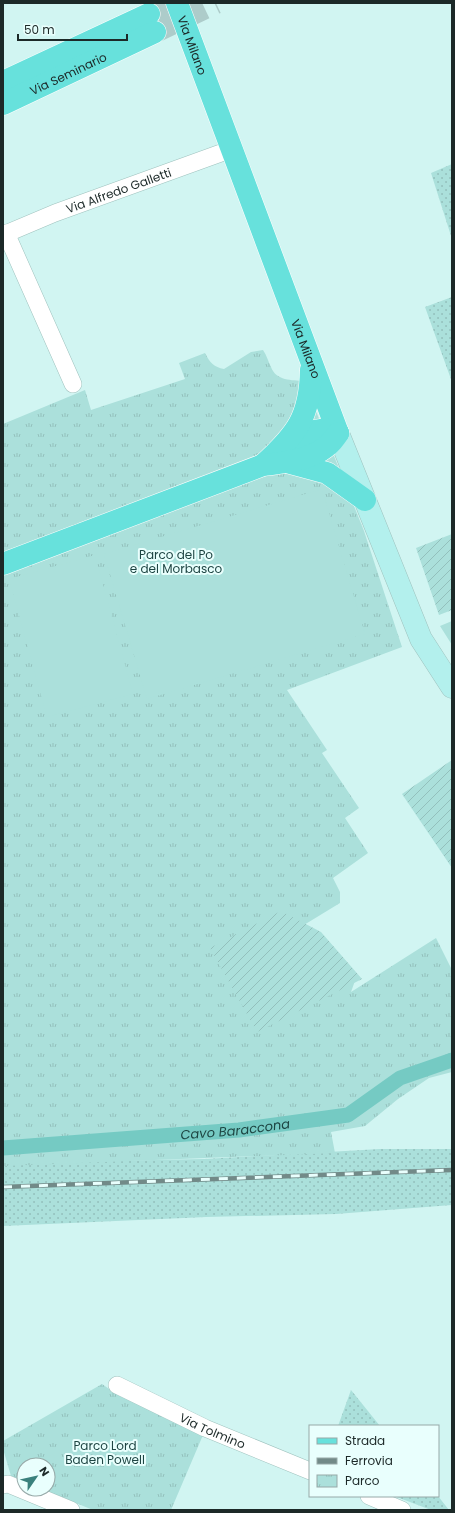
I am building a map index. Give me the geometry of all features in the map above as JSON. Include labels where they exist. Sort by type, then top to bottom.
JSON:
[{"type":"main road","name":"Via Milano","points":[[176,3],[338,433],[421,639],[452,687]]},
{"type":"main road","name":"Via Seminario","points":[[3,82],[152,23],[3,104]]},
{"type":"main road","points":[[287,454],[305,413],[311,395],[312,361]]},
{"type":"main road","points":[[3,564],[263,465],[287,454],[322,452],[332,443],[338,433]]},
{"type":"main road","points":[[287,454],[327,473],[365,500]]},
{"type":"street","name":"Via Alfredo Galletti","points":[[73,384],[5,234],[54,213],[232,149]]},
{"type":"street","name":"Via Tolmino","points":[[117,1386],[205,1428],[309,1472]]},
{"type":"street","points":[[3,1485],[8,1484],[71,1510]]},
{"type":"street","points":[[371,1497],[402,1510]]},
{"type":"green space","points":[[452,164],[452,239],[431,173]]},
{"type":"green space","points":[[452,297],[452,382],[425,307]]},
{"type":"green space","name":"Parco del Po e del Morbasco","points":[[263,350],[273,372],[285,379],[304,381],[364,531],[402,647],[287,690],[327,750],[322,753],[359,808],[345,818],[368,853],[333,878],[340,892],[340,903],[299,928],[356,978],[351,992],[436,938],[452,970],[452,1072],[429,1078],[398,1099],[365,1126],[331,1132],[335,1153],[3,1166],[3,424],[85,390],[91,410],[185,379],[179,363],[205,353],[213,364],[224,369],[251,352]]},
{"type":"green space","points":[[322,489],[365,634],[147,699],[104,554]]},
{"type":"green space","points":[[452,534],[452,610],[439,615],[416,548]]},
{"type":"green space","points":[[95,555],[133,694],[47,717],[9,579]]},
{"type":"green space","points":[[452,621],[452,645],[440,626]]},
{"type":"green space","points":[[452,760],[452,868],[402,794]]},
{"type":"green space","points":[[281,911],[321,932],[362,979],[257,1032],[210,948]]},
{"type":"green space","points":[[380,1149],[452,1149],[452,1205],[336,1214],[206,1217],[3,1226],[3,1163],[204,1159]]},
{"type":"green space","name":"Parco Lord Baden Powell","points":[[102,1384],[112,1391],[203,1435],[171,1510],[93,1510],[56,1495],[56,1457],[16,1457],[16,1478],[11,1476],[3,1449],[3,1441]]},
{"type":"green space","points":[[351,1390],[379,1425],[338,1425]]},
{"type":"green space","points":[[397,1497],[439,1497],[449,1510],[431,1510]]},
{"type":"waterway","name":"Cavo Baraccona","points":[[3,1148],[239,1130],[348,1115],[400,1078],[452,1060]]},
{"type":"tunnel","points":[[149,14],[171,3]]},
{"type":"tunnel","points":[[155,32],[216,3]]},
{"type":"railway","points":[[3,1187],[452,1170]]}]
